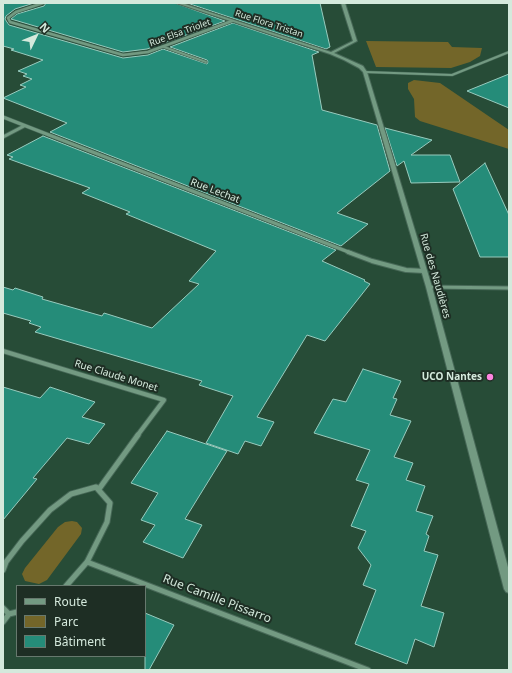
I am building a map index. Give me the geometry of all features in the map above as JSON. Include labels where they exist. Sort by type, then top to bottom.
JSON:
[{"type":"street","name":"Rue Elsa Triolet","points":[[43,3],[16,12],[8,18],[10,22],[115,53],[130,55],[143,54],[232,21]]},
{"type":"street","name":"Rue Flora Tristan","points":[[178,3],[331,53]]},
{"type":"street","points":[[331,53],[355,41],[343,3]]},
{"type":"street","points":[[331,53],[361,67],[365,72]]},
{"type":"street","name":"Rue des Naudières","points":[[365,72],[429,287],[509,589]]},
{"type":"street","name":"Rue Lechat","points":[[3,118],[372,261],[406,270],[424,271]]},
{"type":"street","points":[[3,137],[24,126]]},
{"type":"street","name":"Rue Claude Monet","points":[[3,351],[164,400],[99,489]]},
{"type":"street","points":[[3,570],[6,562],[22,541],[50,510],[71,494],[96,487],[110,503],[108,522],[87,562],[67,585]]},
{"type":"street","name":"Rue Camille Pissarro","points":[[87,562],[368,670]]},
{"type":"street","points":[[3,608],[9,614]]},
{"type":"street","points":[[3,622],[9,614],[16,612]]},
{"type":"lane","points":[[164,47],[206,62]]},
{"type":"lane","points":[[365,72],[452,75],[509,52]]},
{"type":"lane","points":[[429,287],[509,288]]},
{"type":"green space","points":[[366,41],[448,42],[452,47],[482,48],[480,56],[470,62],[451,68],[376,67]]},
{"type":"green space","points":[[414,80],[440,83],[509,130],[509,149],[420,121],[415,117],[414,99],[408,89],[408,83]]},
{"type":"green space","points":[[65,522],[77,522],[82,528],[81,534],[47,580],[39,584],[25,581],[22,574],[25,568],[58,527]]},
{"type":"building","points":[[3,3],[34,3],[15,9],[6,16],[5,19],[9,25],[123,58],[148,55],[163,49],[207,64],[207,60],[170,47],[233,23],[319,52],[312,55],[322,110],[377,125],[390,171],[337,213],[368,224],[341,246],[50,132],[67,123],[3,98],[26,87],[20,85],[32,79],[23,76],[27,74],[18,71],[43,60],[3,46]]},
{"type":"building","points":[[46,3],[175,3],[225,21],[147,49],[123,52],[11,19],[17,14],[44,6]]},
{"type":"building","points":[[187,3],[320,3],[330,47],[326,49]]},
{"type":"building","points":[[509,74],[509,108],[467,91]]},
{"type":"building","points":[[385,128],[432,140],[411,155],[450,155],[460,182],[411,183],[404,161],[397,166]]},
{"type":"building","points":[[43,136],[336,250],[322,261],[365,280],[364,281],[370,284],[325,341],[307,335],[257,417],[274,422],[261,446],[245,441],[238,454],[206,443],[233,396],[199,385],[202,381],[35,332],[41,327],[29,323],[31,321],[3,313],[3,287],[13,290],[15,288],[43,297],[42,299],[102,316],[104,313],[152,328],[199,284],[189,281],[216,251],[126,214],[130,212],[82,193],[90,188],[9,159],[13,157],[7,155]]},
{"type":"building","points":[[485,163],[509,215],[509,257],[480,257],[453,189]]},
{"type":"building","points":[[363,369],[401,381],[393,398],[397,399],[390,415],[411,421],[394,457],[413,463],[406,480],[425,486],[416,511],[433,516],[426,534],[429,536],[424,551],[438,555],[421,606],[444,613],[434,647],[415,639],[407,664],[355,644],[376,590],[363,585],[371,565],[358,548],[366,531],[351,526],[369,484],[356,480],[370,450],[314,433],[333,399],[346,402]]},
{"type":"building","points":[[3,387],[40,398],[50,387],[95,402],[82,417],[105,424],[89,444],[67,438],[33,478],[37,479],[3,520]]},
{"type":"building","points":[[167,431],[227,451],[185,519],[202,525],[183,558],[143,542],[155,525],[141,520],[158,493],[131,483]]},
{"type":"building","points":[[146,613],[174,625],[149,670],[145,670]]},
{"type":"place","name":"UCO Nantes","points":[[490,377]]}]
